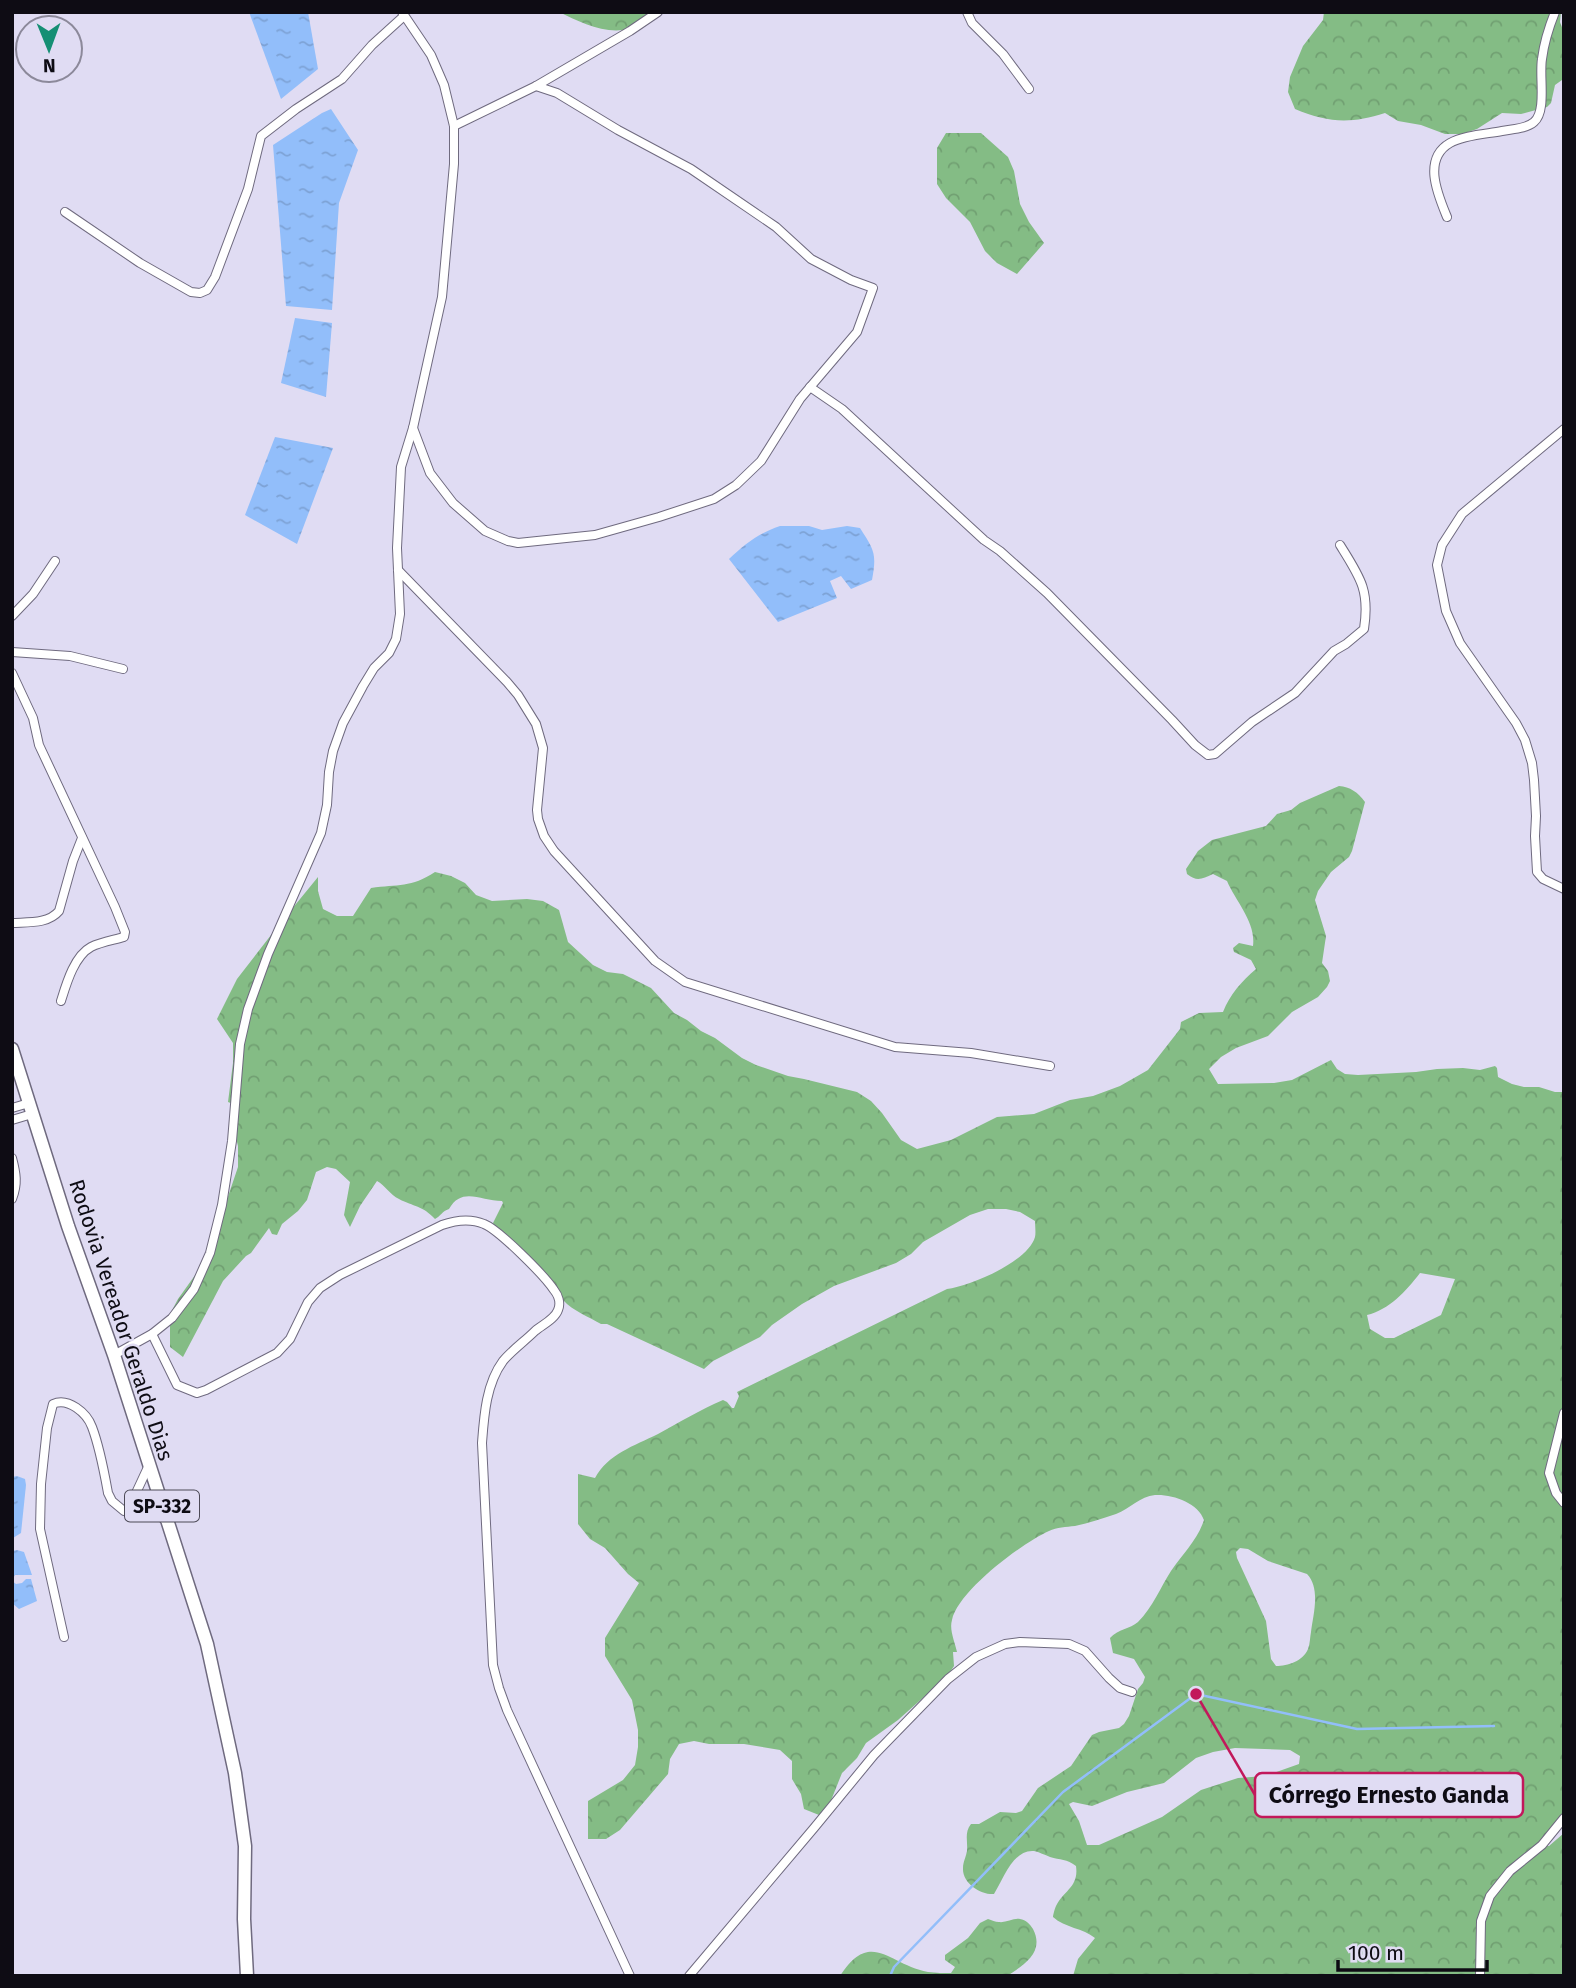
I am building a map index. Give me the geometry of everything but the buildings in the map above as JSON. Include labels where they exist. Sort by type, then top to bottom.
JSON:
[{"type":"main road","name":"Rodovia Vereador Geraldo Dias","points":[[12,1049],[207,1644],[235,1773],[244,1846],[247,1976]]},
{"type":"street","points":[[454,126],[536,86],[658,12]]},
{"type":"street","points":[[967,12],[972,23],[1003,54],[1029,89]]},
{"type":"street","points":[[1447,217],[1434,178],[1440,153],[1449,144],[1461,139],[1520,128],[1534,122],[1541,104],[1541,61],[1555,12]]},
{"type":"street","points":[[65,212],[141,263],[191,292],[200,293],[207,290],[215,277],[248,189],[261,136],[342,79],[403,14],[430,55],[444,85],[454,126],[454,164],[442,297],[413,428],[401,467],[397,537],[400,614],[396,639],[389,653],[374,668],[363,685],[343,723],[331,762],[321,833],[268,954],[248,1009],[240,1044],[232,1141],[222,1205],[210,1253],[194,1289],[172,1318],[152,1334],[114,1355]]},
{"type":"street","points":[[413,428],[430,473],[453,503],[485,531],[518,543],[595,535],[713,499],[736,485],[761,461],[800,399],[858,332],[873,288],[811,259],[776,227],[691,169],[557,93],[536,86]]},
{"type":"street","points":[[810,387],[842,409],[984,540],[1047,593],[1195,745],[1208,755],[1215,754],[1252,722],[1295,693],[1334,651],[1364,629],[1366,598],[1361,579],[1340,545]]},
{"type":"street","points":[[1564,429],[1462,514],[1442,545],[1437,565],[1446,611],[1460,643],[1525,740],[1534,780],[1537,872],[1543,879],[1564,889]]},
{"type":"street","points":[[12,616],[33,593],[55,561]]},
{"type":"street","points":[[398,570],[507,682],[527,709],[536,724],[543,748],[537,810],[544,835],[572,872],[655,961],[685,982],[895,1047],[971,1053],[1050,1066]]},
{"type":"street","points":[[12,652],[70,656],[123,669]]},
{"type":"street","points":[[12,673],[33,718],[39,745],[125,932],[124,937],[90,947],[69,977],[61,1001]]},
{"type":"street","points":[[12,923],[47,920],[60,911],[82,838]]},
{"type":"street","points":[[12,1108],[31,1109]]},
{"type":"street","points":[[12,1120],[31,1109]]},
{"type":"street","points":[[12,1158],[16,1175],[16,1189],[12,1199]]},
{"type":"street","points":[[152,1334],[177,1385],[189,1391],[206,1390],[277,1353],[290,1339],[308,1301],[320,1288],[340,1275],[454,1221],[468,1220],[496,1230],[552,1287],[559,1300],[559,1309],[553,1318],[540,1326],[503,1361],[491,1386],[484,1415],[482,1443],[494,1665],[507,1710],[629,1976]]},
{"type":"street","points":[[64,1637],[40,1529],[47,1427],[50,1412],[56,1402],[71,1404],[83,1412],[92,1425],[112,1501],[124,1511],[129,1508],[149,1510],[167,1521]]},
{"type":"street","points":[[1564,1413],[1549,1473],[1556,1493],[1564,1503]]},
{"type":"street","points":[[129,1508],[149,1465]]},
{"type":"street","points":[[689,1976],[874,1755],[948,1679],[976,1657],[1012,1643],[1038,1641],[1069,1644],[1085,1651],[1120,1688],[1132,1692]]},
{"type":"street","points":[[1479,1976],[1481,1921],[1490,1896],[1510,1871],[1542,1845],[1564,1818]]},
{"type":"green space","points":[[559,12],[650,12],[623,30],[607,30],[590,26]]},
{"type":"green space","points":[[1324,12],[1561,12],[1564,81],[1555,85],[1551,103],[1547,107],[1521,114],[1502,113],[1477,129],[1462,134],[1445,134],[1421,125],[1398,121],[1385,113],[1350,120],[1318,117],[1295,109],[1288,92],[1290,77],[1303,46],[1323,20]]},
{"type":"green space","points":[[946,133],[981,133],[1008,157],[1014,171],[1020,204],[1044,243],[1017,274],[997,263],[985,251],[970,222],[946,198],[937,184],[937,148]]},
{"type":"green space","points":[[1339,786],[1354,791],[1365,802],[1349,857],[1331,872],[1315,900],[1326,936],[1322,963],[1328,971],[1330,981],[1318,997],[1292,1012],[1268,1036],[1221,1057],[1209,1069],[1218,1084],[1292,1080],[1331,1060],[1337,1069],[1345,1074],[1358,1075],[1437,1069],[1480,1070],[1495,1066],[1498,1077],[1512,1084],[1564,1092],[1564,1813],[1553,1827],[1546,1846],[1564,1833],[1564,1976],[1073,1976],[1078,1959],[1095,1938],[1053,1917],[1059,1901],[1073,1884],[1076,1866],[1036,1851],[1027,1852],[1014,1860],[994,1894],[978,1890],[969,1883],[963,1868],[967,1834],[971,1824],[979,1824],[1000,1812],[1022,1811],[1038,1788],[1071,1766],[1092,1735],[1119,1728],[1129,1716],[1145,1677],[1134,1659],[1113,1653],[1110,1638],[1135,1624],[1143,1616],[1171,1571],[1194,1541],[1204,1520],[1191,1504],[1169,1496],[1150,1496],[1116,1514],[1052,1530],[1023,1546],[978,1582],[957,1608],[952,1620],[951,1628],[957,1652],[953,1652],[954,1666],[942,1684],[866,1743],[857,1758],[842,1773],[830,1803],[819,1815],[804,1809],[801,1794],[792,1779],[792,1761],[780,1750],[744,1744],[694,1741],[679,1744],[670,1759],[668,1774],[620,1830],[606,1839],[588,1839],[588,1801],[623,1780],[635,1765],[638,1730],[632,1700],[605,1656],[605,1638],[639,1583],[605,1548],[590,1539],[578,1524],[578,1474],[595,1478],[614,1457],[698,1412],[723,1400],[734,1408],[739,1396],[737,1392],[947,1289],[983,1278],[1010,1264],[1030,1246],[1035,1237],[1035,1221],[1020,1212],[1006,1209],[988,1209],[970,1215],[923,1242],[911,1254],[896,1263],[834,1286],[802,1304],[760,1337],[713,1361],[704,1369],[607,1324],[601,1324],[567,1304],[541,1275],[501,1239],[493,1223],[502,1201],[466,1196],[454,1202],[435,1219],[422,1209],[396,1197],[377,1181],[350,1227],[344,1215],[350,1182],[336,1169],[327,1167],[316,1172],[307,1200],[282,1224],[277,1235],[272,1234],[269,1228],[251,1253],[223,1281],[183,1357],[170,1347],[170,1314],[198,1271],[213,1241],[238,1167],[238,1146],[231,1118],[238,1106],[228,1102],[233,1043],[217,1019],[237,979],[318,877],[318,891],[323,909],[337,916],[353,916],[371,888],[411,883],[435,872],[451,876],[465,883],[476,895],[492,901],[543,901],[559,910],[568,942],[593,965],[607,972],[623,974],[651,988],[674,1013],[756,1065],[788,1076],[857,1092],[871,1101],[882,1113],[901,1140],[917,1149],[951,1140],[997,1117],[1034,1114],[1070,1100],[1093,1096],[1120,1086],[1148,1070],[1180,1029],[1181,1022],[1199,1013],[1223,1012],[1237,988],[1256,969],[1251,960],[1234,952],[1233,948],[1239,943],[1253,946],[1251,929],[1227,881],[1213,874],[1197,879],[1187,874],[1186,869],[1198,851],[1212,840],[1266,826],[1277,814],[1291,810],[1300,803]],"holes":[[[1420,1273],[1455,1279],[1441,1315],[1394,1338],[1385,1338],[1370,1329],[1367,1315],[1390,1304]],[[1240,1548],[1248,1549],[1268,1561],[1307,1574],[1311,1580],[1315,1602],[1310,1643],[1299,1660],[1276,1666],[1271,1659],[1266,1621],[1236,1552]],[[1235,1748],[1290,1750],[1300,1756],[1299,1764],[1265,1776],[1238,1778],[1201,1790],[1162,1817],[1099,1845],[1087,1845],[1079,1821],[1069,1804],[1073,1802],[1092,1806],[1127,1792],[1164,1783],[1196,1758]]]},
{"type":"green space","points":[[988,1919],[996,1922],[1015,1919],[1026,1921],[1031,1925],[1036,1937],[1035,1951],[1031,1957],[1007,1976],[840,1976],[861,1954],[871,1952],[881,1953],[928,1972],[951,1973],[955,1967],[945,1960],[945,1955]]},
{"type":"water","points":[[249,12],[308,12],[318,69],[281,99]]},
{"type":"water","points":[[331,109],[358,150],[339,203],[332,310],[286,306],[273,145]]},
{"type":"water","points":[[295,318],[332,323],[326,397],[281,383]]},
{"type":"water","points":[[275,437],[333,448],[297,544],[245,515]]},
{"type":"water","points":[[780,526],[809,526],[822,530],[847,526],[860,528],[873,552],[872,580],[851,589],[841,576],[830,581],[837,598],[778,622],[729,559],[752,540]]},
{"type":"water","points":[[12,1477],[25,1479],[26,1485],[21,1533],[13,1538]]},
{"type":"water","points":[[12,1551],[24,1552],[32,1575],[15,1575],[12,1580]]},
{"type":"water","points":[[31,1579],[37,1601],[19,1609],[12,1603],[12,1581],[16,1584]]},
{"type":"waterway","points":[[890,1976],[894,1967],[1063,1792],[1196,1694],[1357,1729],[1494,1726]]},
{"type":"place","name":"Córrego Ernesto Ganda","points":[[1196,1694]]}]
